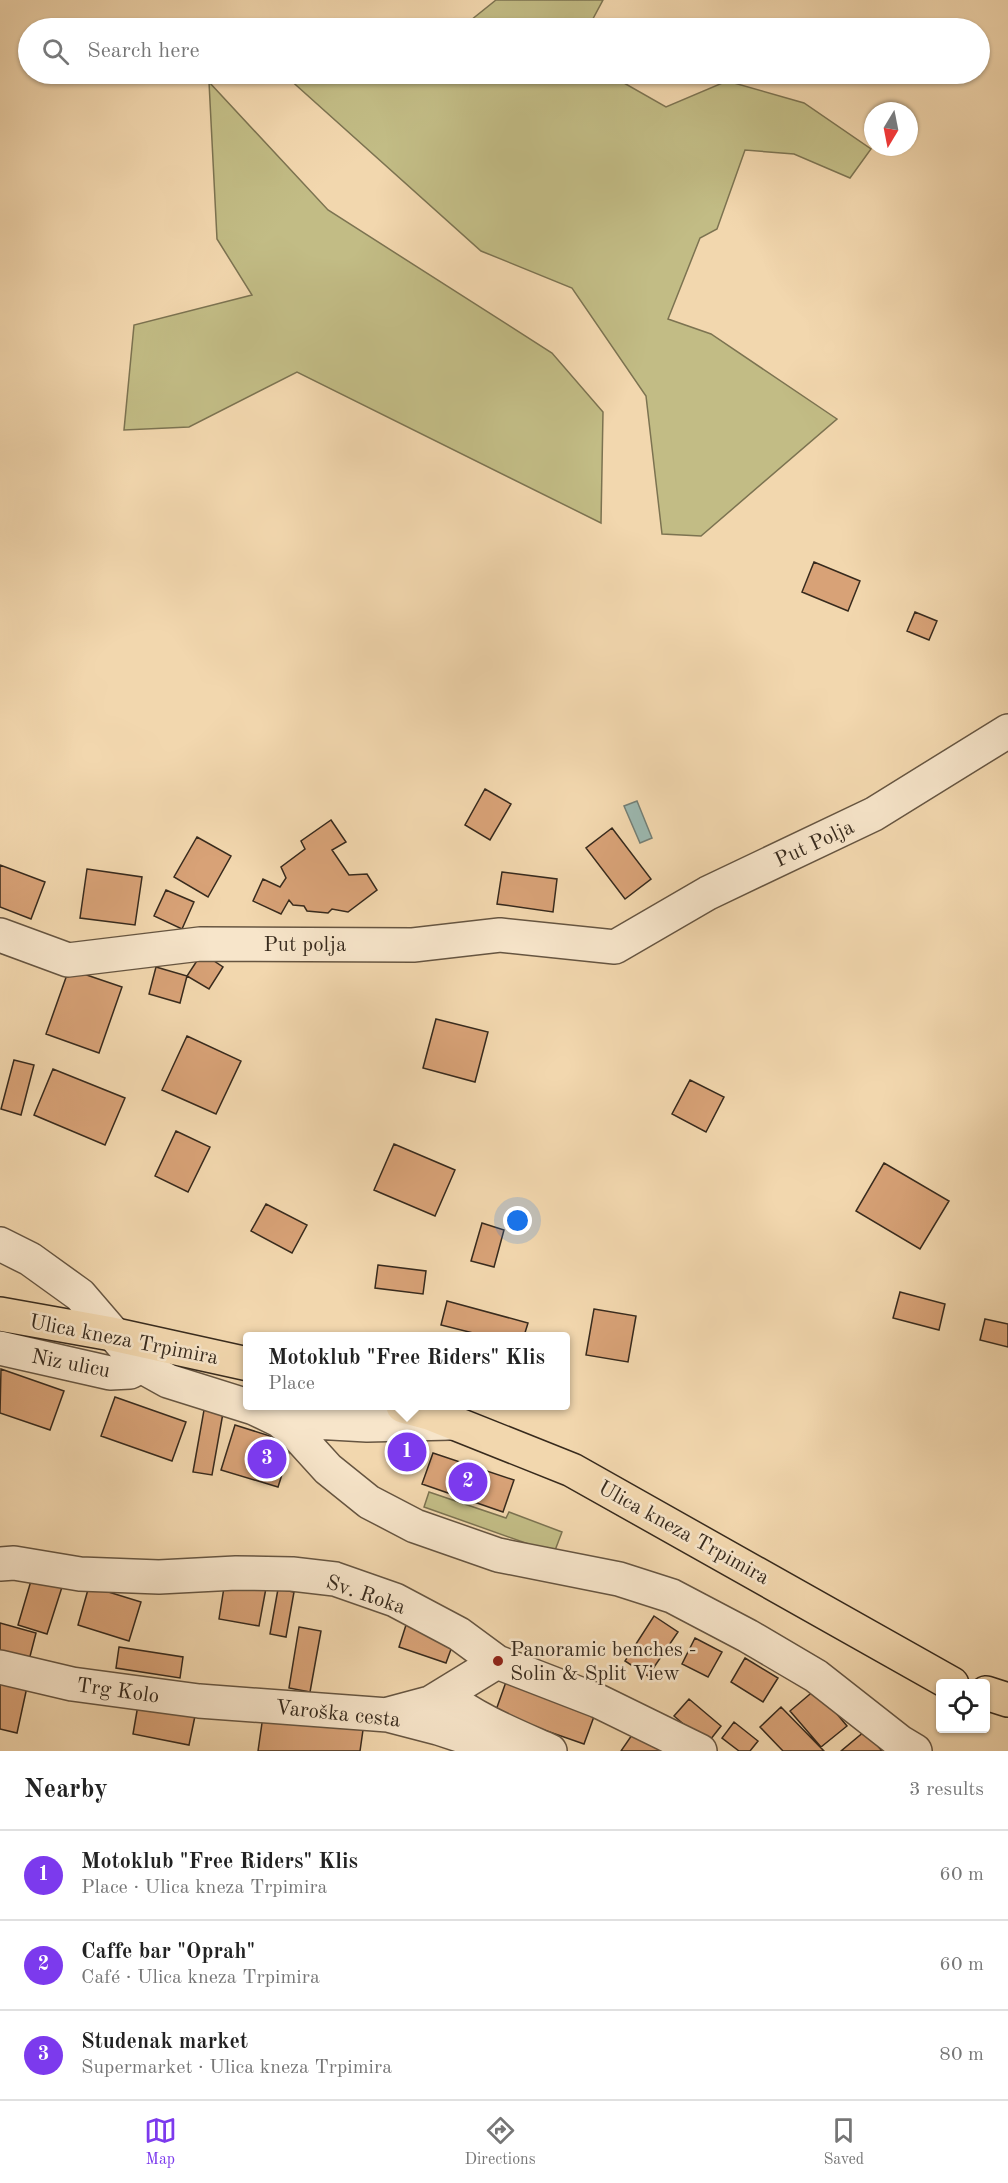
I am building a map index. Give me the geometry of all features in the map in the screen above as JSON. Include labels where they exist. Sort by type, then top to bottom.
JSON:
[{"type":"main road","name":"Ulica kneza Trpimira","points":[[0,1314],[112,1334],[243,1363]]},
{"type":"main road","name":"Ulica kneza Trpimira","points":[[415,1410],[572,1470],[945,1679]]},
{"type":"main road","points":[[990,1694],[1008,1700]]},
{"type":"street","name":"Put Polja","points":[[615,947],[708,893],[874,814],[1008,731]]},
{"type":"street","name":"Put polja","points":[[0,935],[68,960],[200,944],[413,945],[500,935],[615,947]]},
{"type":"street","points":[[0,1244],[30,1259],[80,1295],[141,1365],[168,1381],[243,1405]]},
{"type":"street","name":"Niz ulicu","points":[[0,1348],[110,1373],[130,1372],[141,1365]]},
{"type":"street","points":[[258,1410],[279,1420],[298,1436],[328,1469],[369,1502],[415,1526],[498,1555],[620,1580],[672,1596],[748,1636],[816,1676],[900,1742],[915,1751]]},
{"type":"street","points":[[279,1420],[367,1425],[454,1423]]},
{"type":"street","name":"Sv. Roka","points":[[0,1564],[14,1563],[81,1574],[147,1577],[281,1574],[335,1579],[395,1600],[459,1634],[497,1662],[598,1701],[700,1751]]},
{"type":"street","points":[[388,1714],[430,1703],[497,1662]]},
{"type":"street","name":"Trg Kolo","points":[[0,1667],[72,1684],[199,1701]]},
{"type":"street","points":[[444,1695],[459,1707],[504,1731],[550,1751]]},
{"type":"street","name":"Varoška cesta","points":[[199,1701],[388,1714],[508,1751]]},
{"type":"shaded area","points":[[496,0],[603,0],[593,18],[474,18]]},
{"type":"shaded area","points":[[209,84],[328,210],[552,353],[603,412],[601,523],[297,372],[189,427],[124,430],[134,325],[252,295],[217,239]]},
{"type":"shaded area","points":[[295,84],[626,84],[666,107],[720,84],[738,84],[804,103],[864,144],[864,156],[866,156],[850,178],[794,154],[745,150],[717,229],[700,238],[668,319],[711,334],[837,419],[701,536],[662,534],[646,396],[572,288],[481,251]]},
{"type":"shaded area","points":[[429,1492],[506,1518],[509,1512],[562,1532],[554,1553],[424,1507]]},
{"type":"water","points":[[637,801],[652,838],[640,843],[624,806]]},
{"type":"building","points":[[814,562],[860,581],[848,611],[802,592]]},
{"type":"building","points":[[915,612],[937,621],[929,640],[907,631]]},
{"type":"building","points":[[485,789],[511,804],[490,840],[465,825]]},
{"type":"building","points":[[331,820],[346,842],[332,850],[349,875],[367,874],[377,890],[348,912],[332,909],[328,913],[307,911],[304,906],[293,905],[289,900],[281,914],[253,901],[263,879],[280,887],[286,878],[281,867],[305,849],[301,841]]},
{"type":"building","points":[[612,828],[651,879],[625,899],[586,848]]},
{"type":"building","points":[[197,837],[231,856],[208,897],[174,877]]},
{"type":"building","points":[[0,865],[45,882],[31,919],[0,907]]},
{"type":"building","points":[[87,869],[142,877],[135,925],[80,918]]},
{"type":"building","points":[[502,872],[557,879],[553,912],[497,904]]},
{"type":"building","points":[[166,890],[194,902],[182,929],[154,916]]},
{"type":"building","points":[[202,953],[223,967],[209,989],[187,976]]},
{"type":"building","points":[[156,967],[187,976],[180,1003],[149,994]]},
{"type":"building","points":[[69,969],[122,987],[99,1053],[46,1034]]},
{"type":"building","points":[[436,1019],[488,1032],[475,1082],[423,1068]]},
{"type":"building","points":[[187,1036],[241,1061],[216,1114],[162,1090]]},
{"type":"building","points":[[14,1060],[34,1065],[21,1115],[1,1109]]},
{"type":"building","points":[[53,1069],[125,1098],[105,1145],[34,1115]]},
{"type":"building","points":[[690,1080],[724,1097],[706,1132],[672,1114]]},
{"type":"building","points":[[176,1131],[210,1147],[188,1192],[155,1176]]},
{"type":"building","points":[[394,1144],[455,1170],[435,1216],[374,1190]]},
{"type":"building","points":[[884,1163],[949,1201],[920,1249],[856,1211]]},
{"type":"building","points":[[266,1204],[307,1225],[292,1253],[251,1231]]},
{"type":"building","points":[[482,1223],[504,1230],[494,1267],[471,1261]]},
{"type":"building","points":[[378,1265],[426,1271],[423,1294],[375,1288]]},
{"type":"building","points":[[900,1292],[945,1304],[939,1330],[893,1318]]},
{"type":"building","points":[[447,1301],[528,1323],[525,1332],[469,1332],[441,1325]]},
{"type":"building","points":[[594,1309],[636,1316],[628,1362],[586,1355]]},
{"type":"building","points":[[985,1319],[1008,1324],[1008,1347],[980,1340]]},
{"type":"building","points":[[1,1369],[64,1391],[50,1430],[0,1413]]},
{"type":"building","points":[[115,1397],[186,1422],[172,1461],[101,1436]]},
{"type":"building","points":[[204,1410],[223,1413],[212,1475],[193,1472]]},
{"type":"building","points":[[235,1425],[292,1443],[278,1487],[221,1470]]},
{"type":"building","points":[[391,1441],[426,1448],[423,1463],[388,1457]]},
{"type":"building","points":[[433,1453],[514,1480],[503,1512],[422,1484]]},
{"type":"building","points":[[33,1574],[63,1584],[47,1634],[18,1625]]},
{"type":"building","points":[[225,1581],[266,1588],[259,1626],[219,1619]]},
{"type":"building","points":[[89,1586],[141,1602],[129,1641],[78,1625]]},
{"type":"building","points":[[278,1589],[294,1592],[286,1637],[270,1634]]},
{"type":"building","points":[[654,1616],[678,1632],[648,1676],[625,1661]]},
{"type":"building","points":[[0,1623],[36,1633],[27,1668],[0,1660]]},
{"type":"building","points":[[406,1625],[454,1641],[446,1663],[399,1647]]},
{"type":"building","points":[[299,1627],[321,1631],[310,1692],[289,1688]]},
{"type":"building","points":[[695,1638],[722,1652],[708,1677],[682,1664]]},
{"type":"building","points":[[119,1647],[183,1657],[180,1678],[116,1668]]},
{"type":"building","points":[[745,1658],[778,1678],[763,1702],[731,1682]]},
{"type":"building","points":[[507,1679],[596,1711],[584,1744],[495,1713]]},
{"type":"building","points":[[0,1681],[27,1687],[17,1733],[0,1729]]},
{"type":"building","points":[[816,1689],[847,1726],[821,1747],[790,1711]]},
{"type":"building","points":[[689,1699],[721,1726],[707,1744],[674,1716]]},
{"type":"building","points":[[138,1705],[195,1716],[189,1745],[133,1734]]},
{"type":"building","points":[[781,1707],[824,1751],[783,1751],[760,1727]]},
{"type":"building","points":[[263,1716],[363,1730],[360,1751],[258,1751]]},
{"type":"building","points":[[734,1722],[758,1741],[750,1751],[739,1751],[722,1738]]},
{"type":"building","points":[[865,1731],[882,1751],[841,1751]]},
{"type":"building","points":[[634,1732],[663,1751],[621,1751]]},
{"type":"place","name":"Motoklub \"Free Riders\" Klis","points":[[407,1452]]},
{"type":"place","name":"Studenak market","points":[[267,1459]]},
{"type":"place","name":"Caffe bar \"Oprah\"","points":[[468,1482]]},
{"type":"place","name":"Panoramic benches - Solin & Split View","points":[[498,1661]]}]
